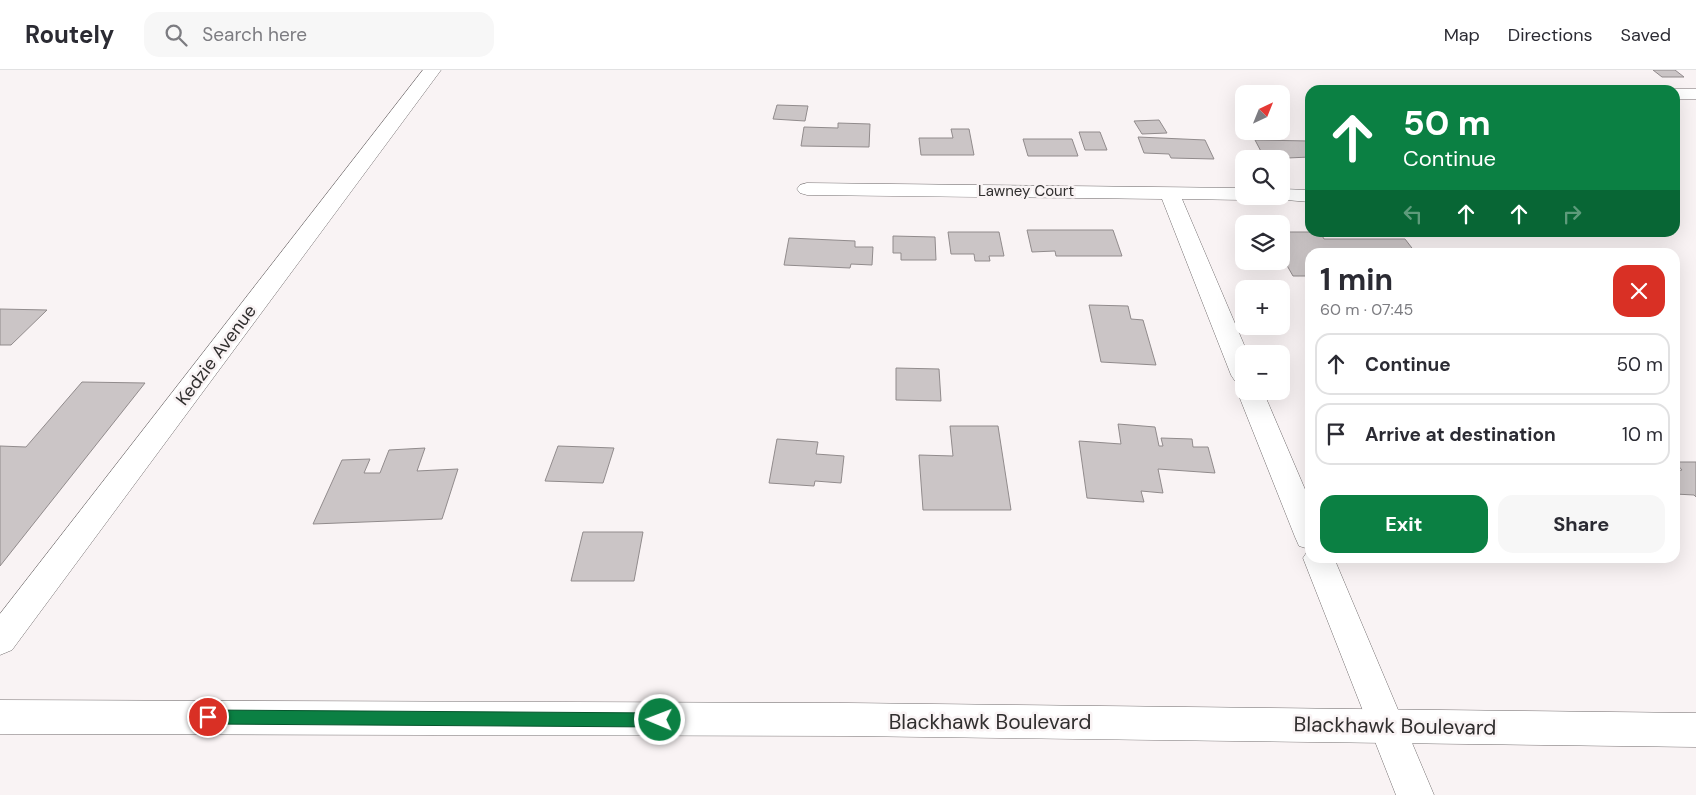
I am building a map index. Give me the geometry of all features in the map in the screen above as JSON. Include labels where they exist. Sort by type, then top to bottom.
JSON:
[{"type":"street","name":"Kedzie Avenue","points":[[0,640],[432,70]]},
{"type":"street","points":[[1680,94],[1696,94]]},
{"type":"street","name":"Lawney Court","points":[[808,189],[1235,194]]},
{"type":"street","points":[[1168,192],[1235,353]]},
{"type":"street","points":[[1290,195],[1305,196]]},
{"type":"street","points":[[1254,400],[1305,525]]},
{"type":"street","points":[[1321,563],[1415,795]]},
{"type":"street","name":"Blackhawk Boulevard","points":[[0,718],[283,717],[1387,725],[1696,730]]},
{"type":"building","points":[[1653,70],[1675,70],[1684,77],[1662,77]]},
{"type":"building","points":[[777,105],[808,106],[805,121],[773,119]]},
{"type":"building","points":[[1159,120],[1167,133],[1142,134],[1134,121]]},
{"type":"building","points":[[838,123],[870,124],[869,147],[801,146],[804,127],[838,128]]},
{"type":"building","points":[[951,129],[969,129],[974,155],[921,155],[919,138],[953,138]]},
{"type":"building","points":[[1079,132],[1100,132],[1107,150],[1085,150]]},
{"type":"building","points":[[1138,137],[1205,140],[1214,159],[1171,158],[1169,154],[1144,153]]},
{"type":"building","points":[[1023,139],[1072,139],[1078,156],[1028,156]]},
{"type":"building","points":[[1255,140],[1305,141],[1305,157],[1290,158],[1290,150],[1260,150]]},
{"type":"building","points":[[1027,230],[1113,230],[1122,256],[1056,256],[1055,251],[1032,252]]},
{"type":"building","points":[[948,232],[999,232],[1004,256],[989,256],[990,261],[975,261],[974,254],[951,254]]},
{"type":"building","points":[[1290,232],[1305,232],[1305,237],[1323,237],[1324,239],[1405,239],[1412,248],[1305,248],[1305,276],[1293,276],[1290,270]]},
{"type":"building","points":[[893,236],[935,237],[936,260],[901,260],[901,253],[893,253]]},
{"type":"building","points":[[789,238],[855,241],[855,247],[873,247],[872,265],[851,264],[850,268],[784,265]]},
{"type":"building","points":[[1089,305],[1128,306],[1131,319],[1143,320],[1156,365],[1101,362]]},
{"type":"building","points":[[0,309],[47,310],[11,345],[0,345]]},
{"type":"building","points":[[896,368],[939,369],[941,401],[896,400]]},
{"type":"building","points":[[82,382],[145,383],[0,566],[0,446],[26,447]]},
{"type":"building","points":[[1118,424],[1155,427],[1159,446],[1163,446],[1161,438],[1192,439],[1193,447],[1208,447],[1215,473],[1158,469],[1163,493],[1141,491],[1144,502],[1087,498],[1079,441],[1121,444]]},
{"type":"building","points":[[950,426],[998,426],[1011,510],[923,510],[919,455],[953,456]]},
{"type":"building","points":[[777,439],[818,442],[816,454],[844,456],[841,483],[815,481],[814,486],[769,483]]},
{"type":"building","points":[[558,446],[614,448],[603,483],[545,481]]},
{"type":"building","points":[[425,448],[417,471],[458,469],[442,519],[313,524],[342,460],[370,459],[364,473],[380,473],[389,450]]},
{"type":"building","points":[[1680,462],[1696,462],[1696,497],[1694,495],[1680,494],[1680,470],[1682,470]]},
{"type":"building","points":[[583,532],[643,532],[634,581],[571,581]]},
{"type":"route","points":[[208,717],[660,720]]}]
